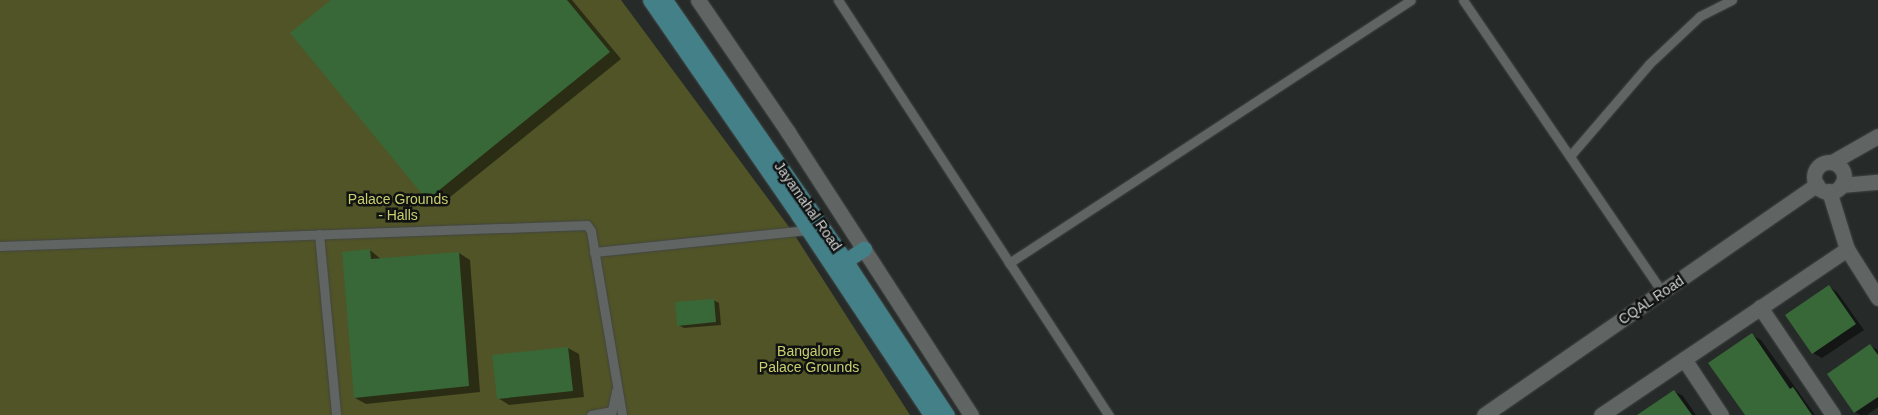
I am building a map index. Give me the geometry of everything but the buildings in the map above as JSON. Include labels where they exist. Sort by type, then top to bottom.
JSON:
[{"type":"main road","name":"Jayamahal Road","points":[[650,0],[804,212],[808,230],[839,264],[931,415]]},
{"type":"main road","name":"Jayamahal Road","points":[[665,0],[839,264],[947,415]]},
{"type":"main road","points":[[839,264],[864,249]]},
{"type":"street","points":[[698,0],[864,249],[971,415]]},
{"type":"street","points":[[1878,136],[1832,162],[1822,164],[1816,170],[1829,187],[1847,249],[1878,298]]},
{"type":"street","points":[[1829,187],[1843,171],[1832,162]]},
{"type":"street","points":[[1829,187],[1878,182]]},
{"type":"street","name":"CQAL Road","points":[[1484,415],[1663,293],[1829,187]]},
{"type":"street","points":[[1603,415],[1847,249]]},
{"type":"street","points":[[1760,307],[1833,415]]},
{"type":"street","points":[[1684,359],[1721,415]]},
{"type":"lane","points":[[838,0],[1109,415]]},
{"type":"lane","points":[[1009,263],[1411,0]]},
{"type":"lane","points":[[1462,0],[1663,293]]},
{"type":"lane","points":[[1570,156],[1649,64],[1700,16],[1732,0]]},
{"type":"lane","points":[[0,246],[579,223],[587,225],[591,231],[622,415]]},
{"type":"lane","points":[[594,252],[808,230]]},
{"type":"lane","points":[[319,234],[336,415]]},
{"type":"lane","points":[[591,415],[611,413],[617,385]]},
{"type":"green space","name":"Palace Grounds - Halls","points":[[0,0],[621,0],[792,231],[910,415],[0,415]]},
{"type":"park label","name":"Bangalore Palace Grounds","points":[[809,360]]}]
